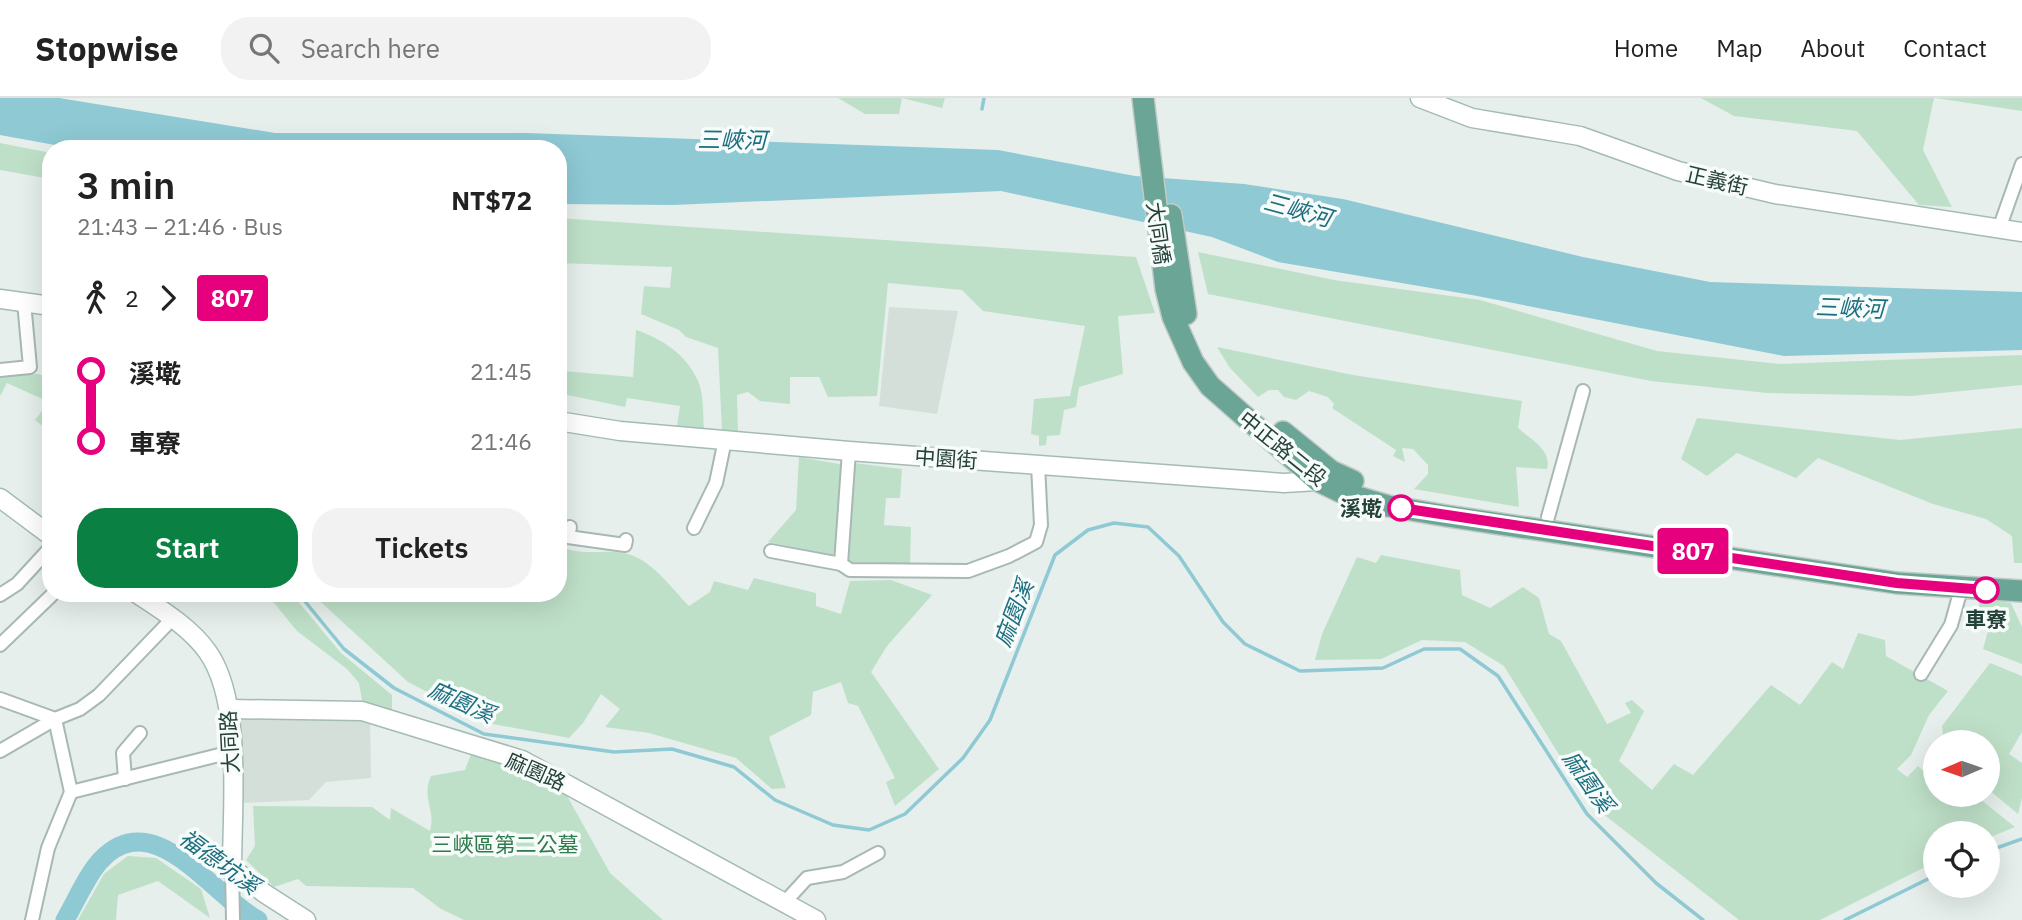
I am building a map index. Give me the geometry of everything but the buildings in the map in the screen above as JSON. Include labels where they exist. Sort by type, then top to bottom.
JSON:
[{"type":"main road","points":[[1143,98],[1155,151]]},
{"type":"main road","points":[[1155,151],[1156,98]]},
{"type":"main road","name":"大同橋","points":[[1155,151],[1178,311]]},
{"type":"main road","name":"中正路二段","points":[[1178,311],[1193,362],[1210,386],[1341,492],[1388,506],[1447,516],[1897,583],[2022,591]]},
{"type":"main road","name":"中正路二段","points":[[1324,476],[1424,500],[1913,572],[2022,580]]},
{"type":"street","name":"正義街","points":[[1420,98],[1472,118],[1580,136],[1678,171],[1776,194],[2022,232]]},
{"type":"street","points":[[1999,229],[2022,164]]},
{"type":"street","points":[[0,299],[42,305]]},
{"type":"street","points":[[0,370],[30,368],[24,302]]},
{"type":"street","points":[[1548,517],[1583,391]]},
{"type":"street","name":"中園街","points":[[567,422],[620,431],[849,451],[1284,483],[1324,476]]},
{"type":"street","points":[[694,528],[716,483],[725,440]]},
{"type":"street","points":[[841,565],[849,451]]},
{"type":"street","points":[[771,551],[841,565],[850,570],[968,570],[1009,556],[1036,541],[1041,525],[1038,465]]},
{"type":"street","points":[[0,498],[42,529]]},
{"type":"street","points":[[570,527],[568,537],[625,545],[626,540]]},
{"type":"street","points":[[0,595],[17,584],[42,557]]},
{"type":"street","points":[[1921,674],[1951,625],[1961,589]]},
{"type":"street","points":[[0,645],[45,602]]},
{"type":"street","name":"大同路","points":[[149,602],[173,618],[207,650],[219,674],[230,709],[233,915]]},
{"type":"street","points":[[0,751],[55,719],[80,709],[99,695],[173,618]]},
{"type":"street","points":[[0,699],[55,719]]},
{"type":"street","name":"麻園路","points":[[230,709],[362,711],[522,760],[816,920]]},
{"type":"street","points":[[32,920],[48,848],[71,792],[55,719]]},
{"type":"street","points":[[125,779],[123,753],[140,733]]},
{"type":"street","points":[[71,792],[231,752]]},
{"type":"street","points":[[785,902],[807,878],[843,872],[878,853]]},
{"type":"street","points":[[232,868],[306,920]]},
{"type":"shaded area","points":[[889,307],[958,311],[937,414],[879,406]]},
{"type":"shaded area","points":[[238,712],[370,717],[371,778],[326,782],[309,800],[242,803]]},
{"type":"green space","points":[[838,98],[902,98],[899,114],[865,114]]},
{"type":"green space","points":[[902,98],[945,98],[942,108]]},
{"type":"green space","points":[[1701,98],[1934,98],[1923,150],[1952,207],[1919,205],[1857,131],[1734,116]]},
{"type":"green space","points":[[1935,98],[2022,98],[2022,111]]},
{"type":"green space","points":[[0,143],[42,151],[42,177],[0,170]]},
{"type":"green space","points":[[567,219],[1136,257],[1155,313],[1118,316],[1123,374],[1079,387],[1076,407],[1064,410],[1060,435],[1047,436],[1046,445],[1039,446],[1039,436],[1031,434],[1034,399],[1070,396],[1085,326],[983,311],[962,290],[888,283],[877,396],[828,397],[819,377],[790,377],[790,404],[760,401],[748,392],[737,395],[738,432],[722,431],[718,348],[686,337],[679,330],[641,314],[644,286],[670,288],[672,267],[567,263]]},
{"type":"green space","points":[[1198,252],[1334,280],[1480,300],[1657,351],[1780,364],[2022,355],[2022,385],[1911,396],[1767,393],[1651,381],[1208,294]]},
{"type":"green space","points":[[636,330],[672,349],[687,363],[701,392],[704,430],[677,426],[680,406],[627,398],[625,407],[567,395],[567,371],[633,377]]},
{"type":"green space","points":[[1217,347],[1353,375],[1522,401],[1518,428],[1543,451],[1548,462],[1547,469],[1516,467],[1519,507],[1414,489],[1428,474],[1428,465],[1413,449],[1402,448],[1405,462],[1393,456],[1396,450],[1332,408],[1334,404],[1328,397],[1309,391],[1296,400],[1284,397],[1278,390],[1269,390],[1258,397],[1230,368]]},
{"type":"green space","points":[[42,375],[42,399],[7,383],[0,396],[0,377]]},
{"type":"green space","points":[[42,411],[42,426],[35,420]]},
{"type":"green space","points":[[1697,418],[1900,440],[2022,428],[2022,563],[2014,563],[2012,536],[1986,519],[1933,504],[1818,458],[1796,478],[1737,453],[1707,476],[1681,459]]},
{"type":"green space","points":[[799,457],[845,465],[835,556],[768,542],[796,510]]},
{"type":"green space","points":[[854,463],[902,469],[900,498],[886,498],[884,525],[911,527],[910,565],[849,562]]},
{"type":"green space","points":[[567,549],[616,552],[634,556],[652,567],[689,606],[710,592],[714,581],[748,590],[754,578],[816,593],[816,606],[841,614],[850,581],[891,580],[932,595],[887,646],[871,672],[939,769],[895,806],[886,782],[895,778],[858,706],[848,703],[841,682],[813,692],[811,715],[769,737],[786,788],[772,789],[736,758],[649,733],[605,727],[620,709],[601,694],[583,723],[569,738],[487,723],[408,682],[321,602],[567,602]]},
{"type":"green space","points":[[1381,555],[1460,570],[1462,595],[1490,608],[1523,587],[1539,598],[1549,634],[1561,641],[1607,724],[1631,713],[1625,703],[1632,700],[1644,711],[1619,761],[1652,790],[1674,764],[1693,775],[1771,685],[1800,705],[1832,662],[1843,669],[1858,633],[1885,640],[1886,656],[1948,691],[1929,715],[1911,755],[1897,769],[1907,777],[1918,766],[1923,770],[1923,807],[1990,807],[2015,827],[2000,833],[2000,821],[1923,821],[1923,868],[1820,920],[1739,920],[1589,803],[1504,666],[1465,642],[1422,640],[1381,659],[1315,660],[1322,634],[1357,557],[1376,563]]},
{"type":"green space","points":[[1979,599],[2011,603],[2022,627],[2022,664],[1983,649],[1988,631],[1979,625]]},
{"type":"green space","points":[[273,602],[298,602],[341,653],[392,695],[392,714],[363,706],[359,683],[347,669],[297,631]]},
{"type":"green space","points":[[1990,663],[2022,676],[2022,732],[2009,754],[2022,763],[2022,798],[2018,814],[2000,799],[2000,730],[1942,730],[1942,726]]},
{"type":"green space","name":"三峽區第二公墓","points":[[471,754],[509,760],[561,785],[610,873],[663,920],[464,920],[441,909],[413,888],[306,886],[298,879],[274,887],[246,860],[255,846],[253,806],[372,807],[390,820],[391,808],[430,831],[427,791],[431,776],[465,770]]},
{"type":"green space","points":[[128,856],[156,858],[201,889],[210,918],[158,881],[118,895],[116,920],[78,920],[104,874]]},
{"type":"water","name":"三峽河","points":[[0,98],[59,98],[275,133],[526,133],[998,150],[1135,176],[1244,184],[1343,199],[1583,257],[1710,282],[2022,292],[2022,350],[1784,356],[1472,295],[1278,262],[1212,237],[1001,191],[673,205],[567,204],[567,140],[42,140],[42,143],[0,135]]},
{"type":"waterway","points":[[982,109],[984,98]]},
{"type":"waterway","name":"麻園溪","points":[[305,602],[344,649],[394,688],[484,734],[614,752],[672,749],[734,767],[775,800],[833,825],[869,830],[905,814],[963,758],[990,720],[1055,555],[1088,530],[1114,523],[1148,527],[1179,556],[1223,622],[1245,644],[1300,671],[1383,668],[1424,649],[1460,649],[1498,676],[1587,814],[1656,883],[1703,920]]},
{"type":"waterway","name":"麻園溪","points":[[2000,847],[2022,839]]},
{"type":"waterway","name":"福德坑溪","points":[[65,920],[101,860],[121,845],[142,842],[163,848],[183,860],[258,920]]},
{"type":"waterway","name":"麻園溪","points":[[1845,920],[1923,881]]},
{"type":"bus line","name":"807","points":[[1401,508],[1897,583],[1986,590]]},
{"type":"place","name":"溪墘","points":[[1401,508]]},
{"type":"place","name":"車寮","points":[[1986,590]]}]
